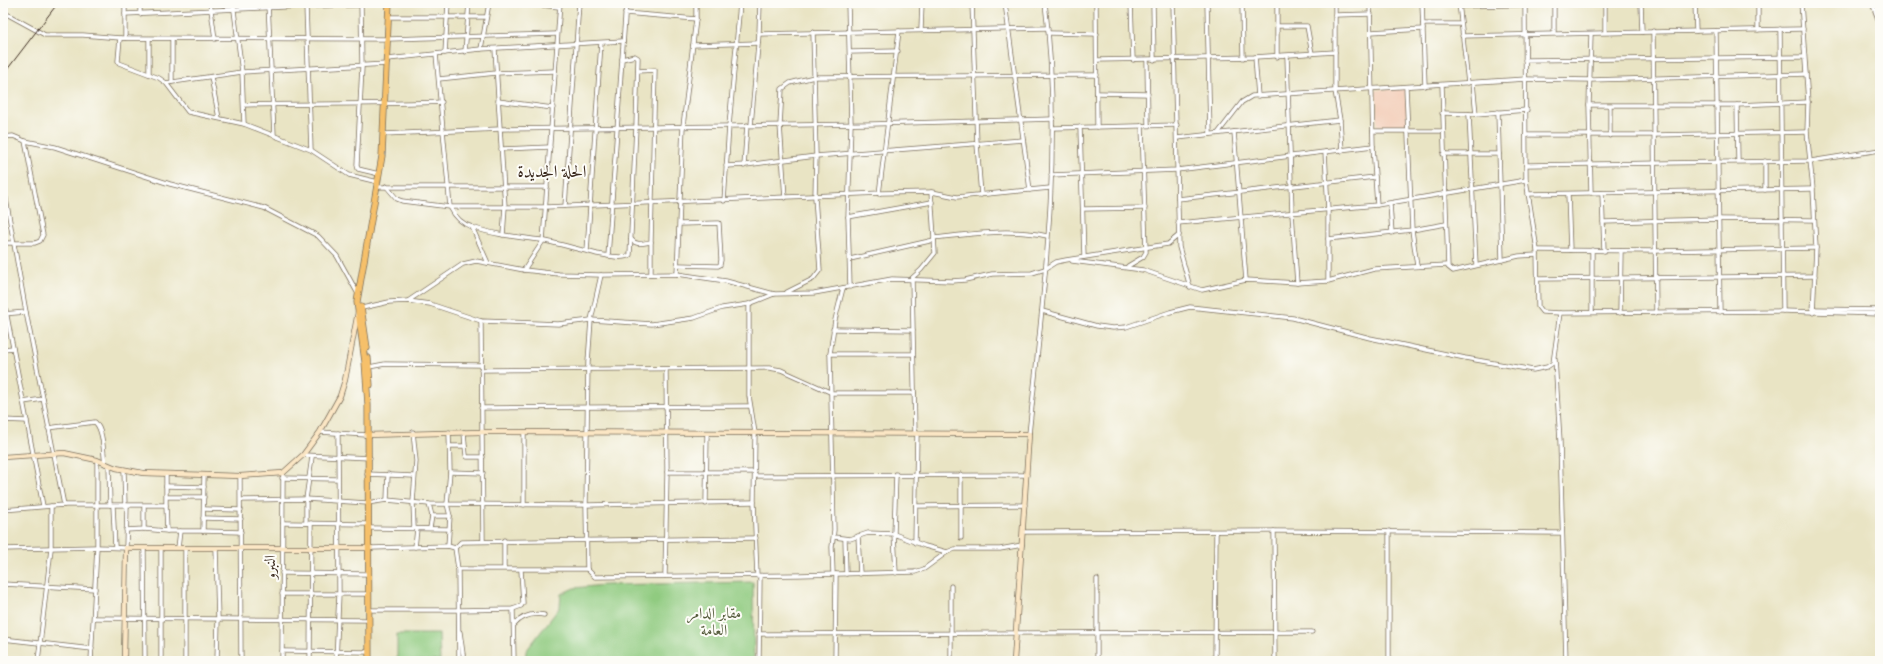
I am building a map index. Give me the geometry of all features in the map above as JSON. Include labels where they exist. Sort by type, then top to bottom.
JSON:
[{"type":"main road","points":[[369,661],[369,367],[360,309],[357,302],[379,174],[384,134],[389,39],[389,3]]},
{"type":"main road","points":[[360,309],[369,404]]},
{"type":"main road","points":[[369,548],[372,610],[372,661]]},
{"type":"street","points":[[125,3],[125,14],[118,62],[166,82],[242,72],[362,67],[445,53],[601,41],[601,43],[623,41]]},
{"type":"street","points":[[140,3],[140,14]]},
{"type":"street","points":[[210,3],[214,39]]},
{"type":"street","points":[[233,3],[242,72],[244,124]]},
{"type":"street","points":[[445,53],[448,3]]},
{"type":"street","points":[[465,52],[469,3]]},
{"type":"street","points":[[481,50],[489,3]]},
{"type":"street","points":[[523,3],[559,5],[552,128],[543,241],[524,270]]},
{"type":"street","points":[[565,206],[579,3]]},
{"type":"street","points":[[608,256],[626,3]]},
{"type":"street","points":[[677,274],[683,126],[696,19],[696,3]]},
{"type":"street","points":[[724,201],[740,3]]},
{"type":"street","points":[[744,166],[759,34],[760,3]]},
{"type":"street","points":[[848,3],[850,32],[851,124],[848,217],[850,286]]},
{"type":"street","points":[[921,30],[922,3]]},
{"type":"street","points":[[972,3],[980,195]]},
{"type":"street","points":[[1005,3],[1007,28],[1016,75],[1030,190]]},
{"type":"street","points":[[1014,661],[1029,434],[1042,311],[1051,175],[1053,128],[1052,74],[1045,3]]},
{"type":"street","points":[[1096,3],[1097,126]]},
{"type":"street","points":[[1131,3],[1133,60]]},
{"type":"street","points":[[1153,3],[1154,60]]},
{"type":"street","points":[[1173,3],[1177,125],[1178,223],[1180,254],[1190,287]]},
{"type":"street","points":[[1207,3],[1210,134]]},
{"type":"street","points":[[1242,3],[1243,58]]},
{"type":"street","points":[[1277,3],[1277,56]]},
{"type":"street","points":[[1335,3],[1336,91],[1342,150]]},
{"type":"street","points":[[1377,3],[1370,3],[1373,131],[1377,205]]},
{"type":"street","points":[[1422,3],[1425,86]]},
{"type":"street","points":[[1554,3],[1554,32]]},
{"type":"street","points":[[1468,83],[1460,24],[1459,4],[1606,3],[1605,32]]},
{"type":"street","points":[[1642,3],[1642,32]]},
{"type":"street","points":[[1696,3],[1696,31]]},
{"type":"street","points":[[1758,3],[1758,30]]},
{"type":"street","points":[[1801,3],[1808,102],[1807,132],[1814,189],[1816,248],[1813,311]]},
{"type":"street","points":[[1872,3],[1880,24]]},
{"type":"street","points":[[125,14],[234,10],[268,5],[306,6],[361,4],[362,67],[357,168],[379,174]]},
{"type":"street","points":[[1525,4],[1527,110],[1526,180],[1537,250],[1540,311],[1560,313],[1656,313],[1880,310]]},
{"type":"street","points":[[268,5],[274,135]]},
{"type":"street","points":[[306,6],[311,150]]},
{"type":"street","points":[[3,12],[45,35],[172,39],[238,38],[307,40],[557,34]]},
{"type":"street","points":[[625,13],[696,19]]},
{"type":"street","points":[[1335,15],[1371,14]]},
{"type":"street","points":[[389,17],[486,17]]},
{"type":"street","points":[[1423,24],[1460,24]]},
{"type":"street","points":[[1277,26],[1307,26],[1312,54]]},
{"type":"street","points":[[759,34],[1048,28]]},
{"type":"street","points":[[1371,32],[1423,29]]},
{"type":"street","points":[[1780,29],[1782,103],[1781,219],[1783,311]]},
{"type":"street","points":[[1462,36],[1526,35],[1554,32],[1591,34],[1605,32],[1803,29]]},
{"type":"street","points":[[879,194],[895,76],[899,31]]},
{"type":"street","points":[[1653,31],[1656,313]]},
{"type":"street","points":[[1716,31],[1720,312]]},
{"type":"street","points":[[786,293],[813,279],[820,270],[814,197],[816,156],[813,32]]},
{"type":"street","points":[[1049,33],[1097,34]]},
{"type":"street","points":[[1591,34],[1591,80],[1589,105],[1591,193]]},
{"type":"street","points":[[149,74],[150,38]]},
{"type":"street","points":[[172,39],[172,82]]},
{"type":"street","points":[[587,251],[601,43]]},
{"type":"street","points":[[693,45],[758,43]]},
{"type":"street","points":[[495,49],[505,207],[503,235]]},
{"type":"street","points":[[850,52],[898,51]]},
{"type":"street","points":[[1097,60],[1243,58],[1335,52]]},
{"type":"street","points":[[436,54],[445,130],[450,188],[450,207],[454,215],[472,228],[503,235],[543,241],[608,256],[629,257],[633,204],[638,71],[637,56],[622,59]]},
{"type":"street","points":[[1287,56],[1290,186],[1297,283]]},
{"type":"street","points":[[1255,57],[1258,96]]},
{"type":"street","points":[[1525,60],[1591,61],[1804,57]]},
{"type":"street","points":[[1147,60],[1148,125]]},
{"type":"street","points":[[638,71],[655,70],[655,127],[651,242],[652,274]]},
{"type":"street","points":[[439,79],[496,73],[555,71]]},
{"type":"street","points":[[785,198],[780,125],[782,89],[790,83],[814,77],[1052,74],[1097,75]]},
{"type":"street","points":[[1218,133],[1245,99],[1258,96],[1473,83],[1526,78],[1591,80],[1717,75],[1806,74]]},
{"type":"street","points":[[211,77],[219,118]]},
{"type":"street","points":[[166,82],[188,112],[193,115],[219,118],[244,124],[274,135],[311,150],[343,172],[377,184],[386,186],[450,188],[504,186],[547,187]]},
{"type":"street","points":[[1473,83],[1476,114]]},
{"type":"street","points":[[1442,85],[1442,131],[1447,265],[1453,271],[1476,265],[1537,254]]},
{"type":"street","points":[[1406,87],[1412,230],[1417,266]]},
{"type":"street","points":[[1097,93],[1148,94]]},
{"type":"street","points":[[498,101],[553,108]]},
{"type":"street","points":[[244,105],[309,103],[386,105],[442,102]]},
{"type":"street","points":[[1589,105],[1737,105],[1808,102]]},
{"type":"street","points":[[1737,105],[1738,161]]},
{"type":"street","points":[[1610,106],[1610,136]]},
{"type":"street","points":[[1442,113],[1476,114],[1527,110]]},
{"type":"street","points":[[1498,112],[1502,260]]},
{"type":"street","points":[[1469,114],[1476,265]]},
{"type":"street","points":[[384,134],[445,130],[888,124],[1053,119]]},
{"type":"street","points":[[1177,138],[1340,120]]},
{"type":"street","points":[[1127,267],[1143,257],[1146,249],[1142,125]]},
{"type":"street","points":[[1053,128],[1177,125]]},
{"type":"street","points":[[1080,127],[1084,257]]},
{"type":"street","points":[[1373,131],[1442,131]]},
{"type":"street","points":[[1234,132],[1246,280]]},
{"type":"street","points":[[1526,135],[1610,136],[1807,132]]},
{"type":"street","points":[[3,137],[13,136],[54,147],[170,184],[264,208],[318,236],[337,256],[358,294]]},
{"type":"street","points":[[3,243],[35,243],[40,241],[43,235],[25,140]]},
{"type":"street","points":[[726,166],[744,166],[816,156],[884,150],[1023,140]]},
{"type":"street","points":[[1051,175],[1177,170],[1374,146]]},
{"type":"street","points":[[501,149],[550,147]]},
{"type":"street","points":[[1526,165],[1718,161],[1811,161],[1880,150]]},
{"type":"street","points":[[1325,152],[1328,210],[1328,281]]},
{"type":"street","points":[[1443,154],[1499,154]]},
{"type":"street","points":[[1765,161],[1765,190]]},
{"type":"street","points":[[1178,199],[1375,177]]},
{"type":"street","points":[[1178,223],[1292,214],[1390,204],[1445,193],[1526,180]]},
{"type":"street","points":[[3,182],[26,312],[64,505]]},
{"type":"street","points":[[386,186],[397,199],[402,201],[450,207],[612,205],[931,192],[957,197],[1050,188]]},
{"type":"street","points":[[1528,194],[1814,189]]},
{"type":"street","points":[[915,543],[916,433],[912,278],[934,256],[931,192]]},
{"type":"street","points":[[1602,193],[1604,251]]},
{"type":"street","points":[[1568,194],[1570,250]]},
{"type":"street","points":[[848,217],[932,202]]},
{"type":"street","points":[[1390,204],[1392,232]]},
{"type":"street","points":[[1083,209],[1144,208]]},
{"type":"street","points":[[1603,222],[1719,219],[1814,220]]},
{"type":"street","points":[[678,265],[718,266],[720,265],[721,260],[719,223],[680,224]]},
{"type":"street","points":[[1328,239],[1412,230],[1446,224]]},
{"type":"street","points":[[472,228],[488,263]]},
{"type":"street","points":[[850,259],[934,239],[1003,231],[1018,231],[1047,236]]},
{"type":"street","points":[[282,476],[303,455],[320,432],[340,396],[345,380],[360,309],[389,302],[408,301],[430,304],[481,321],[558,324],[591,320],[640,324],[673,322],[694,318],[722,308],[749,304],[774,294],[801,294],[892,279],[912,278],[965,280],[992,274],[1027,273],[1045,269],[1056,262],[1146,249],[1168,244],[1179,235]]},
{"type":"street","points":[[631,239],[635,243],[651,242]]},
{"type":"street","points":[[1537,250],[1656,251],[1816,248]]},
{"type":"street","points":[[1592,250],[1592,312]]},
{"type":"street","points":[[1620,251],[1620,312]]},
{"type":"street","points":[[1066,260],[1143,270],[1190,287],[1208,290],[1246,280],[1297,283],[1328,281],[1374,269],[1447,265]]},
{"type":"street","points":[[408,301],[463,264],[476,261],[524,270],[601,275],[677,274],[726,281],[774,294]]},
{"type":"street","points":[[587,569],[588,540],[586,505],[588,369],[591,320],[601,275]]},
{"type":"street","points":[[1538,280],[1815,276]]},
{"type":"street","points":[[835,661],[832,393],[830,354],[833,329],[842,288]]},
{"type":"street","points":[[3,295],[5,314],[13,348],[43,506]]},
{"type":"street","points":[[749,304],[748,368],[750,406],[755,423],[754,502],[758,576],[759,661]]},
{"type":"street","points":[[1042,311],[1097,326],[1113,328],[1126,327],[1190,307],[1306,320],[1370,338],[1465,358],[1533,370],[1547,367],[1553,363],[1555,358]]},
{"type":"street","points":[[1813,311],[1880,314]]},
{"type":"street","points":[[5,314],[26,312]]},
{"type":"street","points":[[1560,313],[1555,358],[1560,441],[1561,533],[1566,661]]},
{"type":"street","points":[[481,321],[481,432],[483,457],[481,504],[483,540]]},
{"type":"street","points":[[833,329],[913,330]]},
{"type":"street","points":[[3,349],[13,348]]},
{"type":"street","points":[[830,354],[913,354]]},
{"type":"street","points":[[369,367],[385,364],[666,370],[769,368],[781,370],[832,393],[914,393]]},
{"type":"street","points":[[665,576],[665,505],[667,472],[666,370]]},
{"type":"street","points":[[23,402],[43,399]]},
{"type":"street","points":[[481,408],[750,406]]},
{"type":"street","points":[[3,420],[27,421]]},
{"type":"street","points":[[48,428],[95,422],[100,434],[107,465],[112,505],[114,548]]},
{"type":"street","points":[[320,432],[368,435],[413,432],[1029,434]]},
{"type":"street","points":[[413,432],[416,461],[413,476],[414,528],[417,529],[415,547]]},
{"type":"street","points":[[448,546],[450,516],[447,504],[450,472],[449,432]]},
{"type":"street","points":[[464,432],[467,457],[483,457]]},
{"type":"street","points":[[524,432],[524,505]]},
{"type":"street","points":[[336,661],[339,594],[337,478],[339,458],[338,433]]},
{"type":"street","points":[[706,504],[708,472],[707,433]]},
{"type":"street","points":[[450,446],[465,446]]},
{"type":"street","points":[[3,457],[33,454],[72,454],[97,460],[107,465],[124,470],[166,474],[282,476],[310,479],[337,478]]},
{"type":"street","points":[[303,455],[312,457],[369,458]]},
{"type":"street","points":[[306,523],[306,499],[312,457]]},
{"type":"street","points":[[91,661],[97,546],[97,460]]},
{"type":"street","points":[[124,470],[126,506],[124,661]]},
{"type":"street","points":[[450,472],[483,472]]},
{"type":"street","points":[[667,472],[833,475],[1027,475]]},
{"type":"street","points":[[166,474],[167,531]]},
{"type":"street","points":[[369,474],[413,476]]},
{"type":"street","points":[[388,474],[388,500]]},
{"type":"street","points":[[896,474],[894,534],[896,573]]},
{"type":"street","points":[[961,474],[961,538]]},
{"type":"street","points":[[203,531],[204,475]]},
{"type":"street","points":[[240,476],[242,619],[241,661]]},
{"type":"street","name":"النبرو","points":[[282,476],[282,661]]},
{"type":"street","points":[[166,486],[204,487]]},
{"type":"street","points":[[167,497],[204,497]]},
{"type":"street","points":[[241,500],[306,499],[369,503],[388,500],[429,504],[524,505],[665,505],[754,502]]},
{"type":"street","points":[[429,504],[432,516],[430,528]]},
{"type":"street","points":[[3,510],[64,505],[166,505]]},
{"type":"street","points":[[916,506],[1025,505]]},
{"type":"street","points":[[38,661],[51,549],[51,506]]},
{"type":"street","points":[[144,506],[144,530]]},
{"type":"street","points":[[204,509],[241,510]]},
{"type":"street","points":[[432,516],[450,516]]},
{"type":"street","points":[[203,518],[241,519]]},
{"type":"street","points":[[283,523],[448,529]]},
{"type":"street","points":[[310,661],[311,523]]},
{"type":"street","points":[[126,530],[241,532]]},
{"type":"street","points":[[1274,531],[1275,661]]},
{"type":"street","points":[[1023,532],[1389,531],[1561,533]]},
{"type":"street","points":[[1388,661],[1389,531]]},
{"type":"street","points":[[178,548],[180,532]]},
{"type":"street","points":[[1216,532],[1216,661]]},
{"type":"street","points":[[834,537],[845,539],[868,533],[894,534],[915,543],[947,552]]},
{"type":"street","points":[[858,536],[860,574]]},
{"type":"street","points":[[455,548],[461,542],[483,540],[666,540],[756,538]]},
{"type":"street","points":[[845,539],[846,574]]},
{"type":"street","points":[[504,540],[504,568]]},
{"type":"street","points":[[458,568],[504,568],[520,570],[587,569],[595,577],[601,578],[896,573],[916,572],[924,569],[947,552],[955,549],[1000,549],[1022,545]]},
{"type":"street","points":[[3,549],[51,549],[97,546],[114,548],[338,549],[448,546],[455,548]]},
{"type":"street","points":[[144,548],[145,661]]},
{"type":"street","points":[[161,548],[161,661]]},
{"type":"street","points":[[185,548],[185,661]]},
{"type":"street","points":[[216,548],[218,619],[216,661]]},
{"type":"street","points":[[455,548],[458,568],[459,661]]},
{"type":"street","points":[[372,610],[513,609],[523,604],[520,570]]},
{"type":"street","points":[[282,573],[368,574]]},
{"type":"street","points":[[1097,578],[1097,661]]},
{"type":"street","points":[[3,584],[95,589]]},
{"type":"street","points":[[951,586],[951,661]]},
{"type":"street","points":[[282,594],[368,594]]},
{"type":"street","points":[[513,609],[514,661]]},
{"type":"street","points":[[514,625],[525,617],[536,614],[544,615]]},
{"type":"street","points":[[94,618],[186,620],[368,620]]},
{"type":"street","points":[[459,625],[464,661]]},
{"type":"street","points":[[759,634],[1097,634],[1312,632]]},
{"type":"street","points":[[3,639],[92,649]]},
{"type":"street","points":[[282,651],[369,652]]},
{"type":"shaded area","points":[[1406,88],[1408,124],[1377,126],[1376,90]]},
{"type":"green space","name":"مقابر الدامر العامة","points":[[753,582],[754,661],[525,661],[526,651],[560,607],[561,594],[574,588],[604,585]]},
{"type":"green space","points":[[397,634],[439,634],[440,661],[397,661]]},
{"type":"railway","points":[[3,75],[58,3]]},
{"type":"district","name":"الحلة الجديدة","points":[[552,171]]}]
